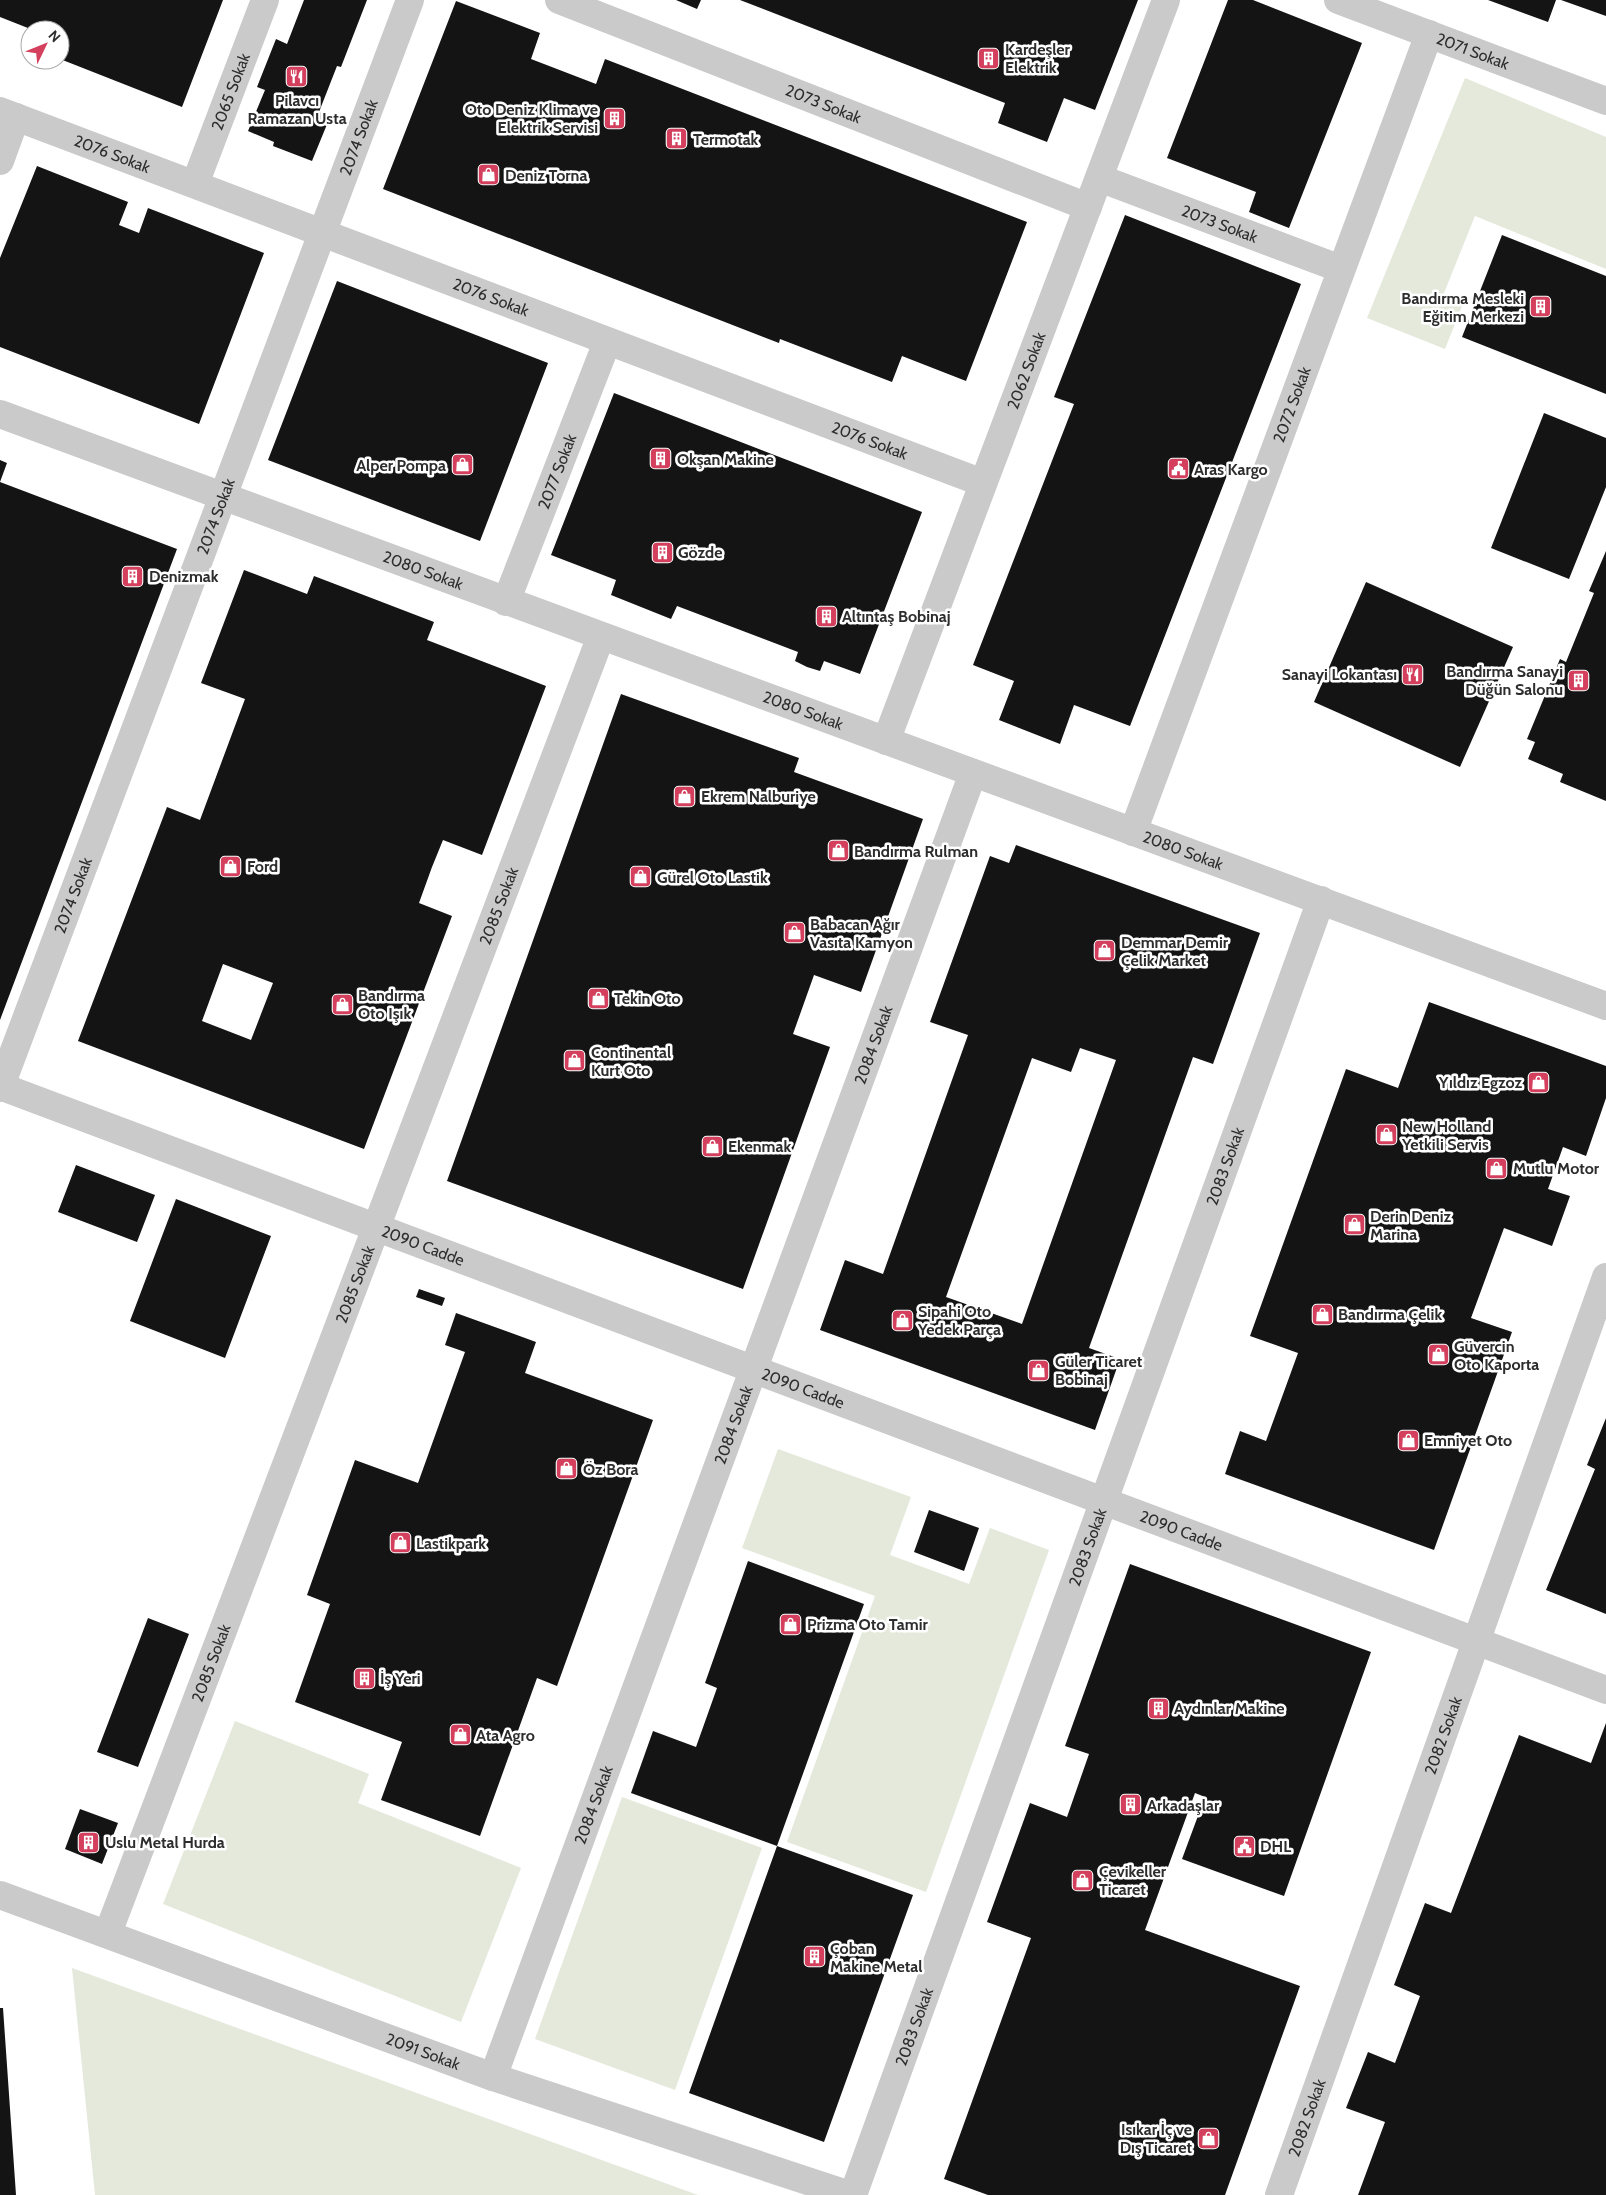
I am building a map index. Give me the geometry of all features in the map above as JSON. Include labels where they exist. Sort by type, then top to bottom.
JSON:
[{"type":"street","name":"2065 Sokak","points":[[195,184],[265,0]]},
{"type":"street","name":"2074 Sokak","points":[[0,1087],[410,0]]},
{"type":"street","name":"2073 Sokak","points":[[559,0],[1088,207]]},
{"type":"street","name":"2062 Sokak","points":[[886,741],[1166,0]]},
{"type":"street","name":"2071 Sokak","points":[[1338,0],[1606,101]]},
{"type":"street","name":"2072 Sokak","points":[[1133,832],[1428,34]]},
{"type":"street","name":"2076 Sokak","points":[[8,114],[983,483]]},
{"type":"street","points":[[0,161],[8,114]]},
{"type":"street","name":"2073 Sokak","points":[[1099,178],[1341,269]]},
{"type":"street","name":"2077 Sokak","points":[[506,602],[607,342]]},
{"type":"street","name":"2080 Sokak","points":[[0,414],[1606,1006]]},
{"type":"street","name":"2085 Sokak","points":[[108,1934],[601,636]]},
{"type":"street","name":"2084 Sokak","points":[[493,2077],[973,773]]},
{"type":"street","name":"2083 Sokak","points":[[851,2195],[1321,900]]},
{"type":"street","name":"2090 Cadde","points":[[0,1087],[377,1226],[1606,1690]]},
{"type":"street","name":"2082 Sokak","points":[[1279,2195],[1606,1276]]},
{"type":"street","name":"2091 Sokak","points":[[0,1895],[493,2077],[851,2195]]},
{"type":"shaded area","points":[[1465,78],[1606,137],[1606,269],[1475,216],[1442,298],[1462,306],[1445,349],[1367,318]]},
{"type":"shaded area","points":[[778,1449],[911,1497],[890,1555],[969,1584],[990,1528],[1049,1550],[926,1892],[787,1842],[875,1596],[742,1548]]},
{"type":"shaded area","points":[[235,1721],[369,1774],[358,1803],[521,1868],[461,2022],[163,1904]]},
{"type":"shaded area","points":[[622,1797],[762,1848],[675,2090],[535,2039]]},
{"type":"shaded area","points":[[72,1968],[698,2195],[95,2195]]},
{"type":"building","points":[[0,0],[223,0],[182,107],[70,63],[70,20],[20,20],[20,25],[0,17]]},
{"type":"building","name":"Pilavcı Ramazan Usta","points":[[304,0],[367,0],[341,67],[337,66],[319,112],[330,117],[312,161],[273,146],[274,142],[248,131],[265,90],[257,87],[276,39],[287,44]]},
{"type":"building","points":[[676,0],[701,0],[697,9]]},
{"type":"building","points":[[740,0],[1138,0],[1095,110],[1064,98],[1047,142],[998,123],[1005,103]]},
{"type":"building","points":[[1228,0],[1253,0],[1362,43],[1289,228],[1249,212],[1256,192],[1167,158]]},
{"type":"building","points":[[1488,0],[1556,0],[1548,22]]},
{"type":"building","points":[[1561,0],[1606,0],[1606,16]]},
{"type":"building","points":[[456,1],[540,33],[531,59],[596,84],[605,59],[1027,222],[966,381],[902,356],[892,382],[780,339],[779,343],[383,189]]},
{"type":"building","points":[[37,166],[128,202],[119,225],[139,233],[148,208],[264,253],[199,424],[0,347],[0,258]]},
{"type":"building","points":[[1125,215],[1301,284],[1130,726],[1074,705],[1060,744],[999,720],[1014,681],[973,665],[1074,404],[1054,397]]},
{"type":"building","name":"Bandırma Mesleki Eğitim Merkezi","points":[[1502,235],[1606,276],[1606,394],[1462,337]]},
{"type":"building","points":[[337,281],[548,363],[480,541],[268,460]]},
{"type":"building","points":[[614,393],[922,512],[860,674],[824,661],[820,671],[807,667],[795,661],[798,652],[677,606],[671,619],[611,595],[616,580],[551,555]]},
{"type":"building","points":[[1544,413],[1606,438],[1606,487],[1569,579],[1491,548]]},
{"type":"building","points":[[0,460],[7,463],[0,482]]},
{"type":"building","points":[[0,482],[177,549],[0,1020]]},
{"type":"building","name":"Bandırma Sanayi Düğün Salonu","points":[[1606,551],[1606,801],[1560,782],[1563,774],[1528,759],[1535,742],[1527,739],[1560,659],[1566,662],[1594,593],[1589,591]]},
{"type":"building","points":[[244,570],[307,594],[314,576],[434,622],[427,640],[546,686],[482,855],[443,840],[432,867],[419,903],[452,916],[364,1149],[78,1041],[167,807],[200,820],[245,699],[201,683]],"holes":[[[223,964],[273,983],[251,1040],[202,1021]]]},
{"type":"building","name":"Sanayi Lokantası","points":[[1366,582],[1513,647],[1460,767],[1314,702]]},
{"type":"building","points":[[621,694],[799,758],[794,772],[923,819],[861,992],[814,975],[793,1034],[830,1047],[743,1289],[447,1181]]},
{"type":"building","points":[[1016,845],[1260,933],[1213,1064],[1193,1057],[1089,1348],[1120,1359],[1095,1430],[820,1330],[845,1260],[883,1274],[968,1035],[930,1022],[990,856],[1009,863]],"holes":[[[1080,1048],[1116,1060],[1022,1324],[946,1297],[1032,1058],[1071,1072]]]},
{"type":"building","points":[[1429,1002],[1606,1066],[1606,1098],[1586,1156],[1563,1147],[1548,1189],[1570,1196],[1552,1246],[1504,1228],[1471,1318],[1512,1332],[1434,1550],[1225,1474],[1240,1431],[1266,1441],[1298,1353],[1250,1336],[1346,1069],[1398,1088]]},
{"type":"building","points":[[76,1165],[155,1195],[137,1242],[58,1212]]},
{"type":"building","points":[[176,1199],[271,1236],[225,1358],[130,1321]]},
{"type":"building","points":[[419,1289],[445,1298],[442,1306],[416,1297]]},
{"type":"building","points":[[456,1313],[536,1342],[525,1373],[653,1420],[557,1686],[537,1678],[480,1836],[381,1800],[402,1742],[295,1702],[330,1604],[307,1595],[355,1460],[418,1483],[465,1352],[445,1345]]},
{"type":"building","points":[[1606,1418],[1606,1614],[1546,1590],[1595,1469],[1587,1465]]},
{"type":"building","points":[[929,1510],[979,1528],[964,1571],[914,1552]]},
{"type":"building","points":[[748,1561],[864,1604],[777,1846],[631,1793],[653,1731],[696,1747],[717,1688],[705,1683]]},
{"type":"building","points":[[1130,1564],[1371,1652],[1284,1896],[1182,1859],[1205,1797],[1195,1793],[1145,1930],[1300,1986],[1225,2195],[988,2195],[944,2179],[1031,1938],[987,1922],[1030,1803],[1067,1817],[1089,1754],[1065,1746]]},
{"type":"building","points":[[148,1618],[189,1634],[138,1767],[97,1752]]},
{"type":"building","points":[[1606,1723],[1606,2195],[1358,2195],[1385,2122],[1346,2108],[1368,2052],[1395,2063],[1420,1996],[1394,1985],[1425,1903],[1451,1913],[1519,1735],[1591,1763]]},
{"type":"building","name":"Uslu Metal Hurda","points":[[80,1809],[118,1823],[102,1864],[65,1849]]},
{"type":"building","name":"Çoban Makine Metal","points":[[777,1846],[913,1895],[824,2142],[689,2093]]},
{"type":"building","points":[[0,2008],[3,2008],[16,2195],[0,2195]]},
{"type":"place","name":"Kardeşler Elektrik","points":[[989,58]]},
{"type":"place","name":"Pilavcı Ramazan Usta","points":[[297,76]]},
{"type":"place","name":"Oto Deniz Klima ve Elektrik Servisi","points":[[614,118]]},
{"type":"place","name":"Termotak","points":[[677,139]]},
{"type":"place","name":"Deniz Torna","points":[[489,175]]},
{"type":"place","name":"Bandırma Mesleki Eğitim Merkezi","points":[[1540,307]]},
{"type":"place","name":"Okşan Makine","points":[[661,459]]},
{"type":"place","name":"Alper Pompa","points":[[462,465]]},
{"type":"place","name":"Aras Kargo","points":[[1178,469]]},
{"type":"place","name":"Gözde","points":[[662,552]]},
{"type":"place","name":"Denizmak","points":[[133,576]]},
{"type":"place","name":"Altıntaş Bobinaj","points":[[826,616]]},
{"type":"place","name":"Sanayi Lokantası","points":[[1413,674]]},
{"type":"place","name":"Bandırma Sanayi Düğün Salonu","points":[[1579,680]]},
{"type":"place","name":"Ekrem Nalburiye","points":[[685,796]]},
{"type":"place","name":"Bandırma Rulman","points":[[838,851]]},
{"type":"place","name":"Ford","points":[[231,866]]},
{"type":"place","name":"Gürel Oto Lastik","points":[[641,877]]},
{"type":"place","name":"Babacan Ağır Vasıta Kamyon","points":[[794,933]]},
{"type":"place","name":"Demmar Demir Çelik Market","points":[[1105,951]]},
{"type":"place","name":"Tekin Oto","points":[[598,998]]},
{"type":"place","name":"Bandırma Oto Işık","points":[[342,1004]]},
{"type":"place","name":"Continental Kurt Oto","points":[[575,1061]]},
{"type":"place","name":"Yıldız Egzoz","points":[[1538,1082]]},
{"type":"place","name":"New Holland Yetkili Servis","points":[[1386,1135]]},
{"type":"place","name":"Ekenmak","points":[[712,1146]]},
{"type":"place","name":"Mutlu Motor","points":[[1497,1168]]},
{"type":"place","name":"Derin Deniz Marina","points":[[1354,1225]]},
{"type":"place","name":"Bandırma Çelik","points":[[1322,1314]]},
{"type":"place","name":"Sipahi Oto Yedek Parça","points":[[902,1320]]},
{"type":"place","name":"Güvercin Oto Kaporta","points":[[1438,1355]]},
{"type":"place","name":"Güler Ticaret Bobinaj","points":[[1039,1370]]},
{"type":"place","name":"Emniyet Oto","points":[[1408,1440]]},
{"type":"place","name":"Öz Bora","points":[[567,1469]]},
{"type":"place","name":"Lastikpark","points":[[400,1543]]},
{"type":"place","name":"Prizma Oto Tamir","points":[[791,1624]]},
{"type":"place","name":"İş Yeri","points":[[364,1678]]},
{"type":"place","name":"Aydınlar Makine","points":[[1158,1708]]},
{"type":"place","name":"Ata Agro","points":[[460,1735]]},
{"type":"place","name":"Arkadaşlar","points":[[1131,1805]]},
{"type":"place","name":"Uslu Metal Hurda","points":[[89,1842]]},
{"type":"place","name":"DHL","points":[[1244,1846]]},
{"type":"place","name":"Çevikeller Ticaret","points":[[1083,1880]]},
{"type":"place","name":"Çoban Makine Metal","points":[[814,1957]]},
{"type":"place","name":"Isıkar İç ve Dış Ticaret","points":[[1208,2138]]}]
